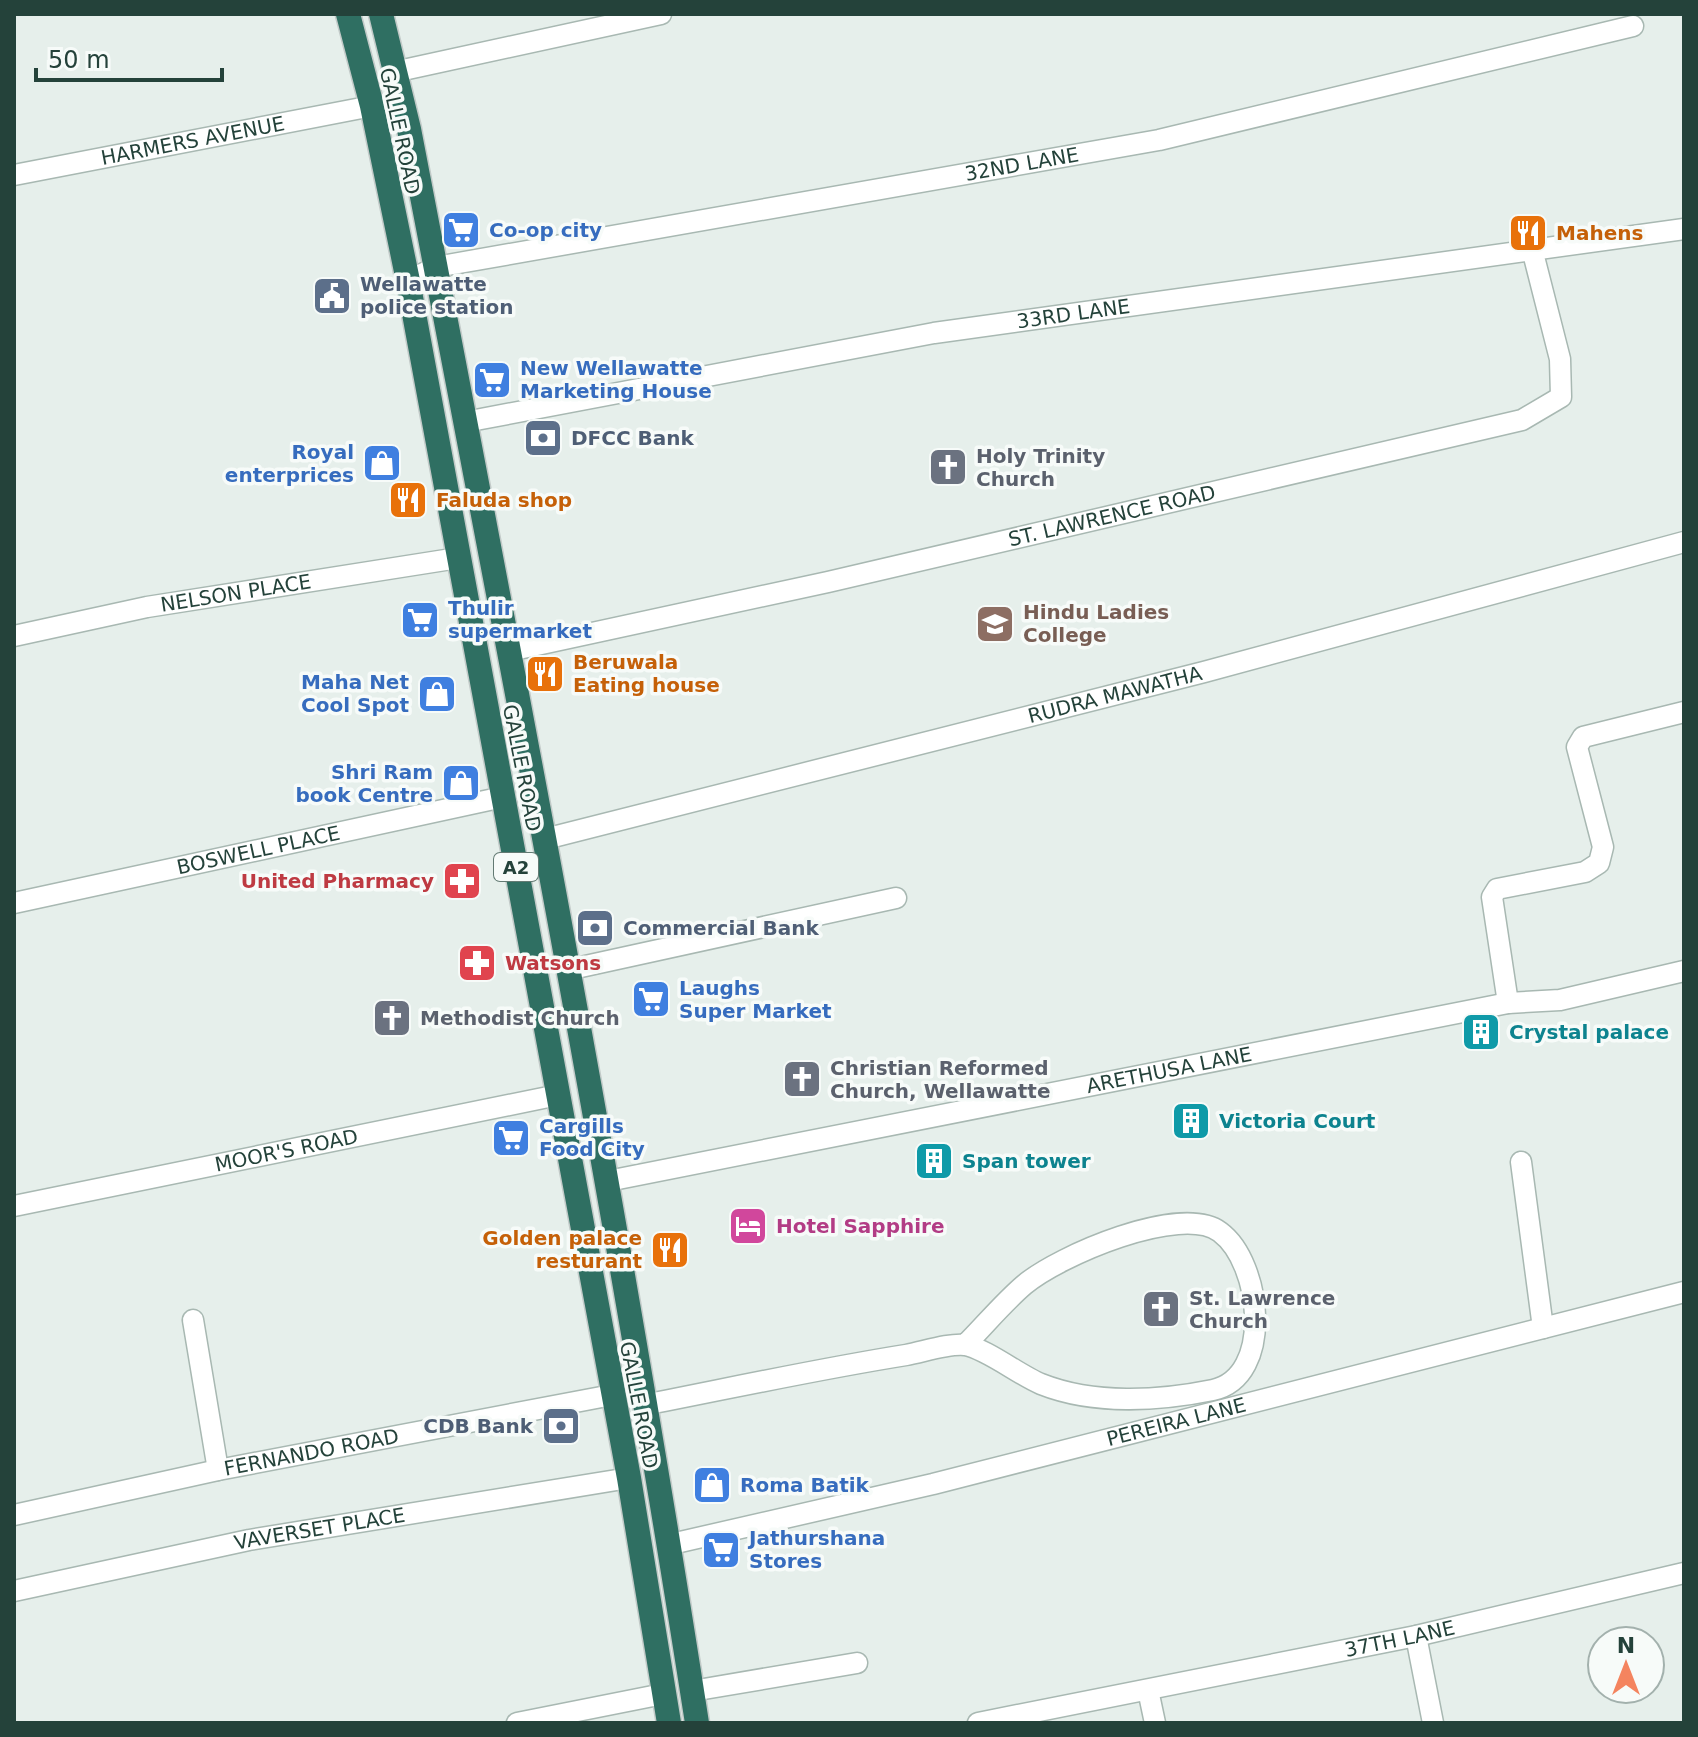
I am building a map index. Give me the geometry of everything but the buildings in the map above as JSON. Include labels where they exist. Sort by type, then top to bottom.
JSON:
[{"type":"highway","name":"GALLE ROAD","points":[[348,14],[372,106],[408,281],[629,1478],[669,1723]]},
{"type":"highway","name":"GALLE ROAD","points":[[381,14],[409,129],[545,839],[608,1181],[697,1723]]},
{"type":"highway","points":[[597,1315],[629,1307]]},
{"type":"street","points":[[394,72],[661,14]]},
{"type":"street","name":"32ND LANE","points":[[408,281],[436,267],[1159,140],[1633,26]]},
{"type":"street","name":"HARMERS AVENUE","points":[[14,175],[372,106]]},
{"type":"street","name":"33RD LANE","points":[[465,422],[934,333],[1684,229]]},
{"type":"street","name":"ST. LAWRENCE ROAD","points":[[509,651],[828,582],[1522,420],[1561,397],[1560,359],[1532,249]]},
{"type":"street","name":"RUDRA MAWATHA","points":[[545,839],[1204,672],[1684,542]]},
{"type":"street","name":"NELSON PLACE","points":[[14,636],[147,607],[458,558]]},
{"type":"street","points":[[1508,1003],[1492,897],[1497,889],[1585,872],[1599,863],[1603,847],[1577,747],[1583,737],[1684,712]]},
{"type":"street","name":"BOSWELL PLACE","points":[[14,903],[503,797]]},
{"type":"street","points":[[567,970],[896,898]]},
{"type":"street","name":"ARETHUSA LANE","points":[[608,1181],[1508,1003],[1560,1000],[1684,971]]},
{"type":"street","name":"MOOR'S ROAD","points":[[14,1206],[558,1095]]},
{"type":"street","points":[[1521,1162],[1543,1328]]},
{"type":"street","points":[[644,1405],[965,1345],[1026,1283],[1093,1245],[1141,1230],[1202,1223],[1222,1233],[1248,1273],[1256,1325],[1244,1371],[1228,1386],[1169,1399],[1118,1400],[1043,1385],[965,1345]]},
{"type":"street","name":"PEREIRA LANE","points":[[667,1545],[933,1484],[1684,1292]]},
{"type":"street","points":[[193,1320],[218,1470]]},
{"type":"street","name":"FERNANDO ROAD","points":[[14,1515],[218,1470],[612,1395]]},
{"type":"street","name":"VAVERSET PLACE","points":[[14,1591],[249,1540],[629,1478]]},
{"type":"street","name":"37TH LANE","points":[[978,1723],[1416,1636],[1684,1573]]},
{"type":"street","points":[[1416,1636],[1433,1723]]},
{"type":"street","points":[[692,1691],[857,1663]]},
{"type":"street","points":[[1148,1690],[1155,1723]]},
{"type":"street","points":[[517,1723],[663,1694]]},
{"type":"place","name":"Co-op city","points":[[461,230]]},
{"type":"place","name":"Mahens","points":[[1528,233]]},
{"type":"place","name":"Wellawatte police station","points":[[332,296]]},
{"type":"place","name":"New Wellawatte Marketing House","points":[[492,380]]},
{"type":"place","name":"DFCC Bank","points":[[543,438]]},
{"type":"place","name":"Royal enterprices","points":[[382,463]]},
{"type":"place","name":"Holy Trinity Church","points":[[948,467]]},
{"type":"place","name":"Faluda shop","points":[[408,500]]},
{"type":"place","name":"Thulir supermarket","points":[[420,620]]},
{"type":"place","name":"Hindu Ladies College","points":[[995,624]]},
{"type":"place","name":"Beruwala Eating house","points":[[545,674]]},
{"type":"place","name":"Maha Net Cool Spot","points":[[437,694]]},
{"type":"place","name":"Shri Ram book Centre","points":[[461,783]]},
{"type":"place","name":"United Pharmacy","points":[[462,881]]},
{"type":"place","name":"Commercial Bank","points":[[595,928]]},
{"type":"place","name":"Watsons","points":[[477,963]]},
{"type":"place","name":"Laughs Super Market","points":[[651,999]]},
{"type":"place","name":"Methodist Church","points":[[392,1018]]},
{"type":"place","name":"Crystal palace","points":[[1481,1032]]},
{"type":"place","name":"Christian Reformed Church, Wellawatte","points":[[802,1079]]},
{"type":"place","name":"Victoria Court","points":[[1191,1121]]},
{"type":"place","name":"Cargills Food City","points":[[511,1138]]},
{"type":"place","name":"Span tower","points":[[934,1161]]},
{"type":"place","name":"Hotel Sapphire","points":[[748,1226]]},
{"type":"place","name":"Golden palace resturant","points":[[670,1250]]},
{"type":"place","name":"St. Lawrence Church","points":[[1161,1309]]},
{"type":"place","name":"CDB Bank","points":[[561,1426]]},
{"type":"place","name":"Roma Batik","points":[[712,1485]]},
{"type":"place","name":"Jathurshana Stores","points":[[721,1550]]}]
